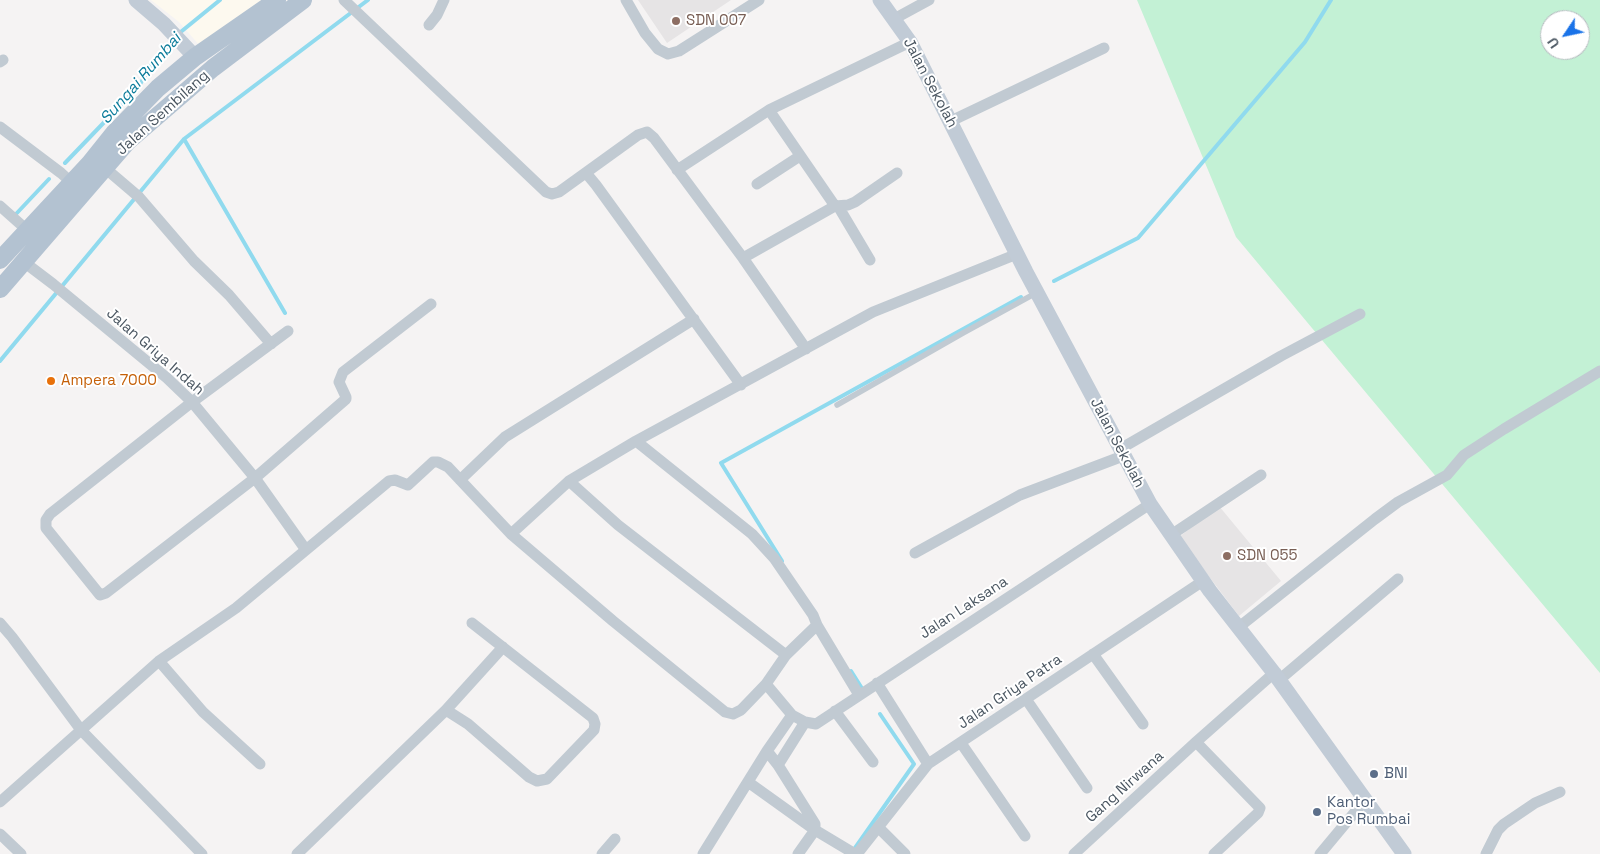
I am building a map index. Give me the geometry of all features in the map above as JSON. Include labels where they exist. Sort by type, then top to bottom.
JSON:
[{"type":"main road","name":"Jalan Sembilang","points":[[0,260],[190,51],[277,0]]},
{"type":"main road","name":"Jalan Sembilang","points":[[0,289],[127,142],[213,68],[303,0]]},
{"type":"street","points":[[136,0],[164,24],[190,51]]},
{"type":"street","points":[[428,25],[437,15],[444,0]]},
{"type":"street","points":[[626,0],[645,34],[658,49],[668,54],[679,51],[759,0]]},
{"type":"street","name":"Jalan Sekolah","points":[[880,0],[910,42],[1036,291],[1150,504],[1203,581],[1277,677],[1404,854]]},
{"type":"street","points":[[894,19],[929,0]]},
{"type":"street","points":[[346,1],[546,192],[552,194],[559,192],[638,135],[646,132],[654,138],[743,258],[806,349]]},
{"type":"street","points":[[677,170],[769,110],[910,42]]},
{"type":"street","points":[[951,121],[1104,48]]},
{"type":"street","points":[[769,110],[836,206],[870,260]]},
{"type":"street","points":[[0,128],[71,182]]},
{"type":"street","points":[[757,184],[800,156]]},
{"type":"street","points":[[105,168],[139,197],[194,261],[228,295],[271,344]]},
{"type":"street","points":[[586,173],[596,184],[741,385]]},
{"type":"street","points":[[743,258],[836,206],[855,202],[897,173]]},
{"type":"street","points":[[0,206],[27,230]]},
{"type":"street","points":[[511,534],[569,481],[636,440],[741,385],[873,312],[1017,254]]},
{"type":"street","name":"Jalan Griya Indah","points":[[24,262],[167,378],[192,402],[254,478],[306,550]]},
{"type":"street","points":[[288,331],[192,402],[50,514],[46,520],[46,528],[100,595],[106,594],[254,478],[346,399],[339,382],[343,372],[431,304]]},
{"type":"street","points":[[915,553],[1020,495],[1122,452],[1281,356],[1360,314]]},
{"type":"street","points":[[460,480],[505,438],[694,319]]},
{"type":"street","points":[[1239,628],[1398,502],[1447,475],[1464,454],[1600,371]]},
{"type":"street","points":[[636,440],[752,534],[774,558],[813,615],[859,695]]},
{"type":"street","points":[[0,802],[159,661],[236,608],[390,481],[395,480],[408,485],[433,462],[438,462],[448,467],[511,534],[613,621],[725,712],[732,714],[741,710],[766,684],[786,655],[818,625]]},
{"type":"street","points":[[1171,535],[1261,475]]},
{"type":"street","points":[[569,481],[618,525],[786,655]]},
{"type":"street","name":"Jalan Laksana","points":[[805,722],[816,724],[1150,504]]},
{"type":"street","name":"Gang Nirwana","points":[[1074,854],[1196,742],[1398,580]]},
{"type":"street","name":"Jalan Griya Patra","points":[[853,853],[878,827],[928,764],[1203,581]]},
{"type":"street","points":[[446,710],[468,724],[536,781],[547,779],[594,730],[593,718],[472,623]]},
{"type":"street","points":[[0,624],[12,637],[81,730],[202,854]]},
{"type":"street","points":[[297,854],[446,710],[503,647]]},
{"type":"street","points":[[1093,654],[1143,724]]},
{"type":"street","points":[[159,661],[203,712],[260,764]]},
{"type":"street","points":[[877,683],[928,764]]},
{"type":"street","points":[[766,684],[792,715],[805,722],[778,765]]},
{"type":"street","points":[[1026,699],[1087,788]]},
{"type":"street","points":[[835,711],[873,762]]},
{"type":"street","points":[[703,854],[767,751],[792,715]]},
{"type":"street","points":[[1196,742],[1260,808],[1258,813],[1214,854]]},
{"type":"street","points":[[961,743],[1024,836]]},
{"type":"street","points":[[767,751],[813,818],[815,824],[815,830],[798,854]]},
{"type":"street","points":[[748,782],[815,830],[853,853]]},
{"type":"street","points":[[1486,854],[1498,830],[1504,824],[1535,803],[1560,792]]},
{"type":"street","points":[[1320,854],[1365,800]]},
{"type":"street","points":[[878,827],[904,854]]},
{"type":"street","points":[[0,834],[21,854]]},
{"type":"street","points":[[602,854],[614,839]]},
{"type":"lane","points":[[837,405],[1036,291]]},
{"type":"shaded area","points":[[151,0],[268,0],[208,55],[179,22]]},
{"type":"shaded area","name":"SDN 007","points":[[638,0],[731,0],[667,43]]},
{"type":"shaded area","name":"SDN 055","points":[[1219,506],[1281,581],[1239,616],[1179,537]]},
{"type":"green space","points":[[1137,0],[1600,0],[1600,673],[1236,237]]},
{"type":"waterway","name":"Sungai Rumbai","points":[[177,35],[220,0]]},
{"type":"waterway","points":[[0,361],[184,139],[368,0]]},
{"type":"waterway","points":[[1054,281],[1138,238],[1305,42],[1331,0]]},
{"type":"waterway","name":"Sungai Rumbai","points":[[65,163],[139,86],[153,62],[173,40]]},
{"type":"waterway","points":[[184,139],[285,313]]},
{"type":"waterway","name":"Sungai Rumbai","points":[[16,214],[49,179]]},
{"type":"waterway","points":[[782,561],[721,463],[1021,297]]},
{"type":"waterway","points":[[851,671],[863,690]]},
{"type":"waterway","points":[[855,848],[914,764],[880,714]]},
{"type":"place","name":"SDN 007","points":[[676,21]]},
{"type":"place","name":"Ampera 7000","points":[[51,381]]},
{"type":"place","name":"SDN 055","points":[[1227,556]]},
{"type":"place","name":"BNI","points":[[1374,774]]},
{"type":"place","name":"Kantor Pos Rumbai","points":[[1317,812]]}]
